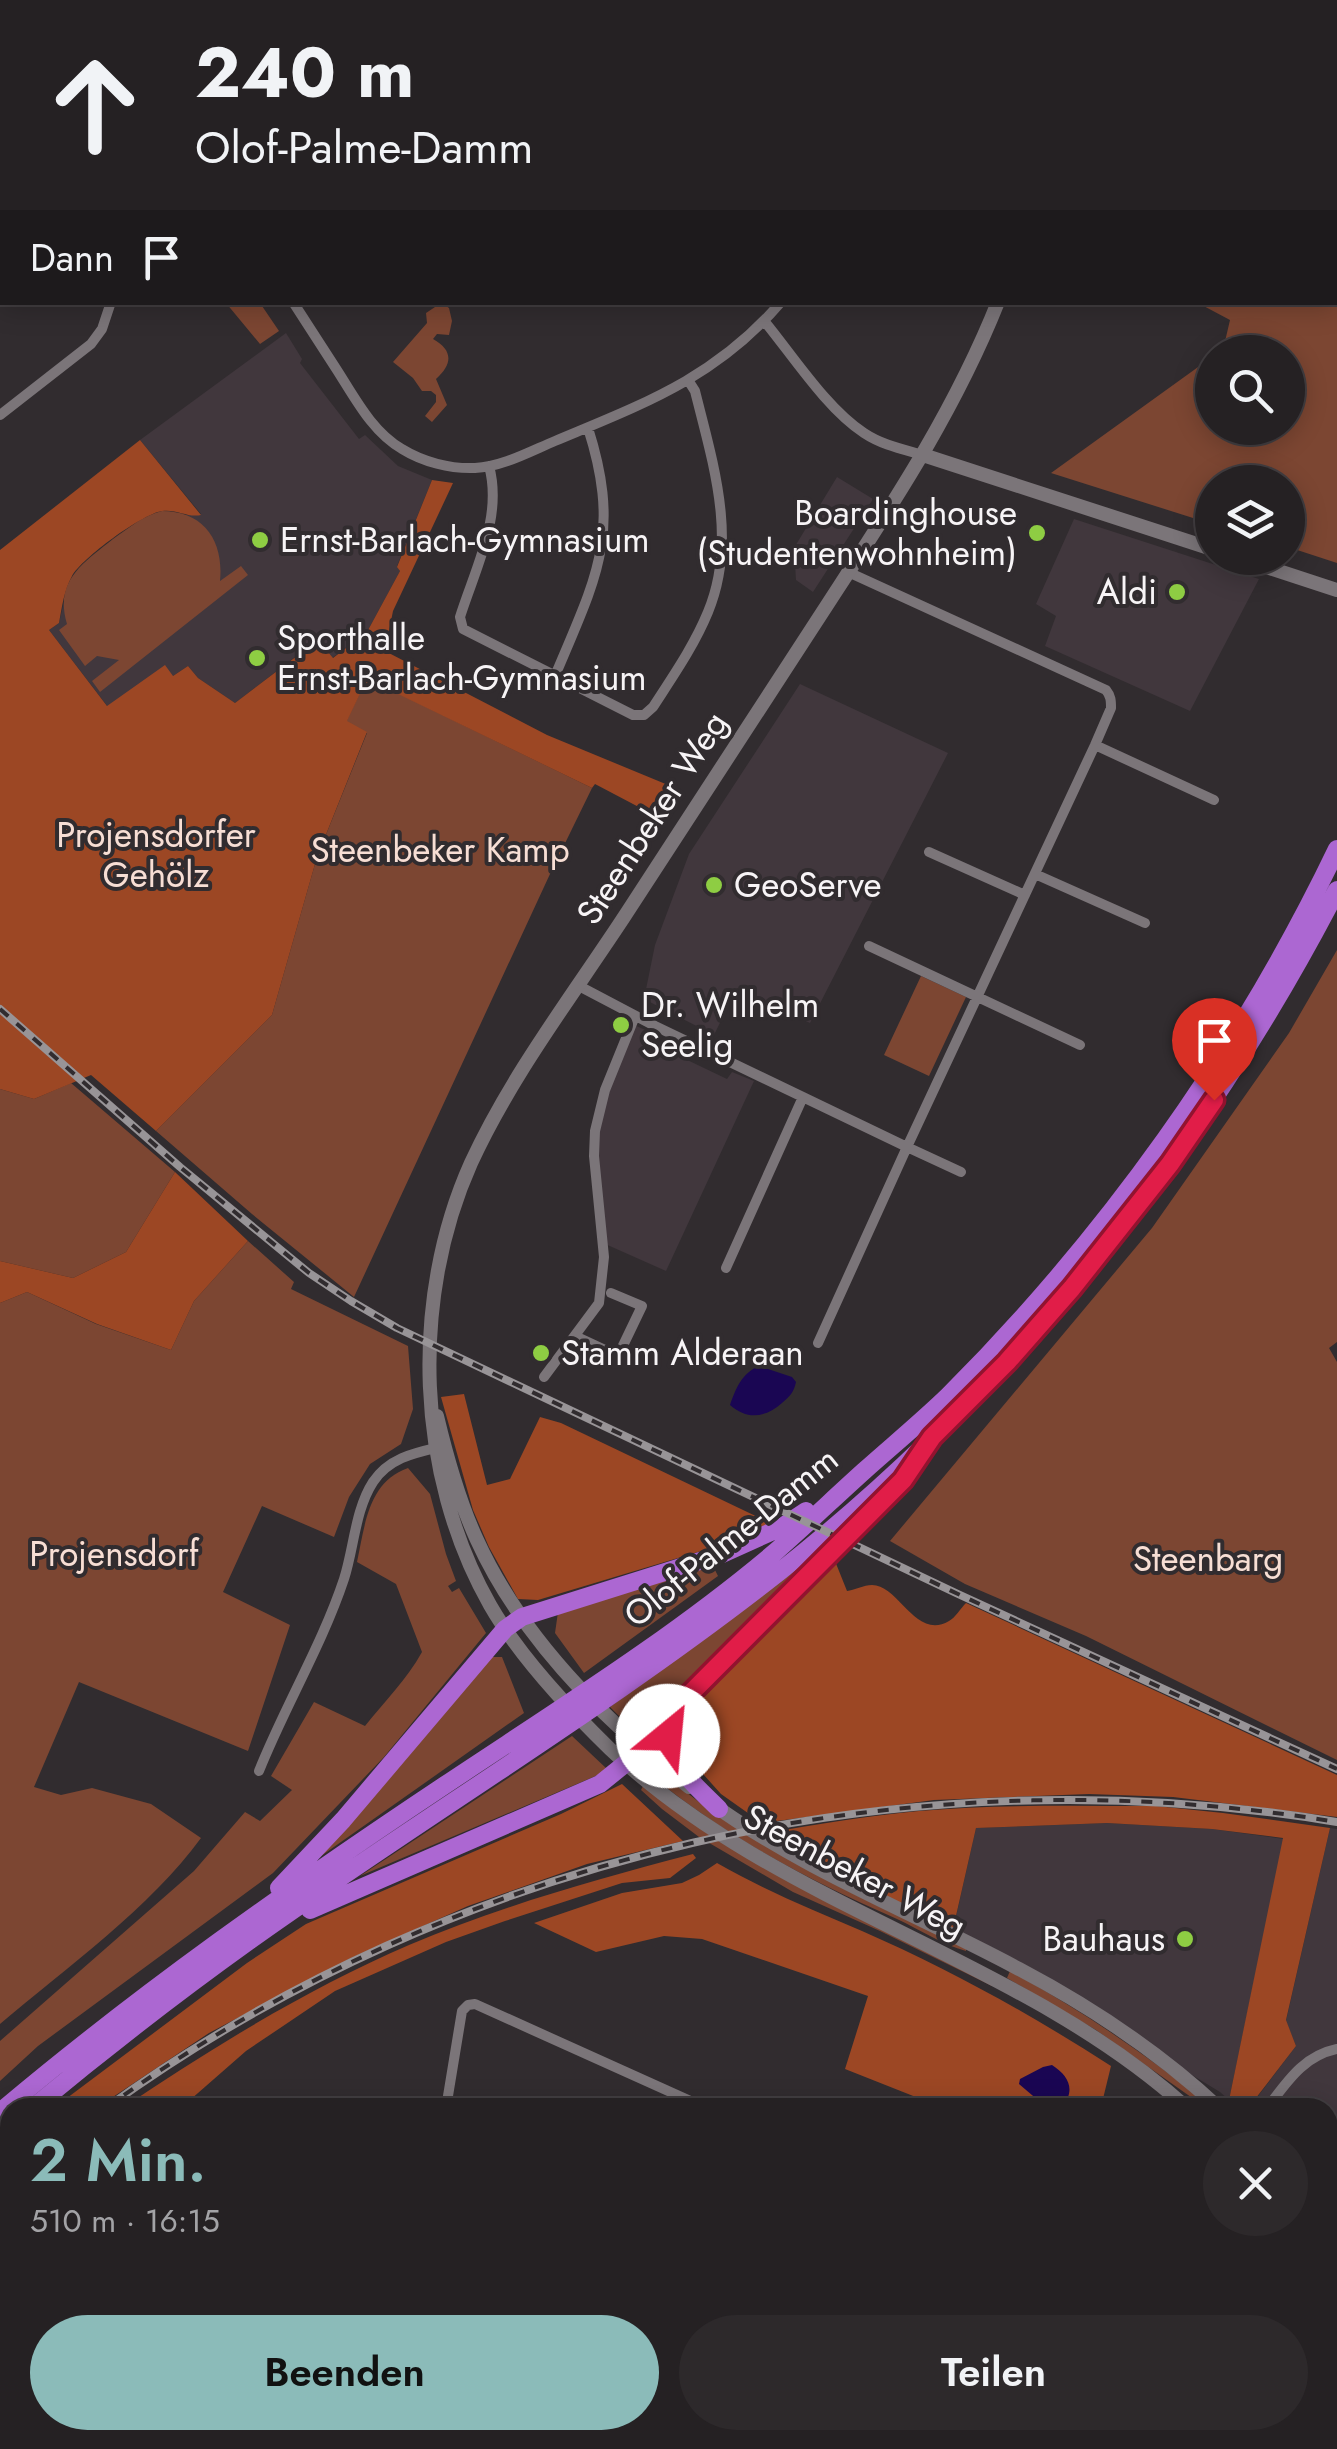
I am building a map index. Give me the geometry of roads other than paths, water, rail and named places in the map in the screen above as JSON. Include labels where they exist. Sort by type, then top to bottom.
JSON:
[{"type":"highway","name":"Olof-Palme-Damm","points":[[45,2098],[244,1933],[678,1626],[772,1554],[945,1398],[1056,1280],[1121,1198],[1220,1059],[1291,939],[1337,849]]},
{"type":"highway","name":"Olof-Palme-Damm","points":[[17,2098],[94,2034],[697,1634],[840,1522],[1007,1362],[1072,1288],[1170,1164],[1236,1068],[1337,890]]},
{"type":"highway","points":[[639,1747],[903,1480],[932,1437]]},
{"type":"highway","points":[[244,1933],[505,1630],[522,1617],[722,1554],[782,1527],[849,1484]]},
{"type":"highway","points":[[672,1712],[668,1736],[674,1758],[718,1808]]},
{"type":"highway","points":[[244,1933],[600,1784],[626,1763]]},
{"type":"main road","name":"Steenbeker Weg","points":[[997,305],[968,374],[923,456],[522,1070],[472,1161],[446,1232],[434,1294],[430,1418],[476,1538],[522,1617],[565,1670],[639,1747],[718,1808],[807,1862],[1044,1982],[1112,2024],[1208,2098]]},
{"type":"main road","points":[[923,456],[1195,544]]},
{"type":"main road","points":[[1291,575],[1337,590]]},
{"type":"main road","name":"Steenbeker Weg","points":[[440,1447],[444,1486],[468,1561],[505,1630],[548,1682],[626,1763],[700,1820],[764,1860],[1020,1992],[1086,2031],[1176,2098]]},
{"type":"main road","points":[[626,1763],[639,1747]]},
{"type":"main road","name":"Steenbeker Weg","points":[[974,1969],[984,1951]]},
{"type":"street","points":[[0,416],[92,344],[110,305]]},
{"type":"street","points":[[295,305],[371,422],[388,440],[428,462],[467,468],[489,466],[662,396],[721,358],[778,305]]},
{"type":"street","points":[[764,322],[826,398],[860,431],[923,456]]},
{"type":"street","points":[[489,466],[494,485],[492,512],[460,617],[461,626],[466,632],[633,715],[644,715],[684,659],[708,612],[720,561],[721,510],[708,440],[695,391],[688,380]]},
{"type":"street","points":[[555,676],[592,586],[604,542],[602,480],[588,428]]},
{"type":"street","points":[[818,1343],[1111,708],[1106,690],[848,572]]},
{"type":"street","points":[[1095,744],[1214,800]]},
{"type":"street","points":[[929,852],[1025,895]]},
{"type":"street","points":[[1035,874],[1144,922]]},
{"type":"street","points":[[869,946],[1080,1045]]},
{"type":"street","points":[[579,986],[961,1172]]},
{"type":"street","points":[[544,1377],[599,1303],[604,1272],[595,1131],[605,1090],[635,1016]]},
{"type":"street","points":[[726,1268],[803,1098]]},
{"type":"street","points":[[576,1336],[618,1356],[642,1306],[611,1293]]},
{"type":"street","points":[[260,1771],[344,1580],[366,1494],[379,1474],[398,1460],[440,1447]]},
{"type":"street","points":[[448,2098],[462,2010],[476,2004],[684,2098]]},
{"type":"street","points":[[1275,2098],[1300,2066],[1337,2049]]},
{"type":"railway","points":[[0,1009],[180,1167],[309,1273],[397,1328],[1337,1769]]},
{"type":"railway","points":[[121,2098],[242,2020],[387,1946],[537,1887],[693,1843],[852,1814],[1014,1801],[1176,1803],[1337,1822]]},
{"type":"place","name":"Boardinghouse (Studentenwohnheim)","points":[[1037,533]]},
{"type":"place","name":"Ernst-Barlach-Gymnasium","points":[[260,540]]},
{"type":"place","name":"Aldi","points":[[1177,592]]},
{"type":"place","name":"Sporthalle Ernst-Barlach-Gymnasium","points":[[257,658]]},
{"type":"place","name":"GeoServe","points":[[714,885]]},
{"type":"place","name":"Dr. Wilhelm Seelig","points":[[621,1025]]},
{"type":"place","name":"Stamm Alderaan","points":[[541,1353]]},
{"type":"place","name":"Bauhaus","points":[[1185,1939]]},
{"type":"park label","name":"Steenbeker Kamp","points":[[440,850]]},
{"type":"park label","name":"Projensdorfer Gehölz","points":[[156,855]]},
{"type":"park label","name":"Projensdorf","points":[[114,1554]]},
{"type":"park label","name":"Steenbarg","points":[[1208,1559]]}]
